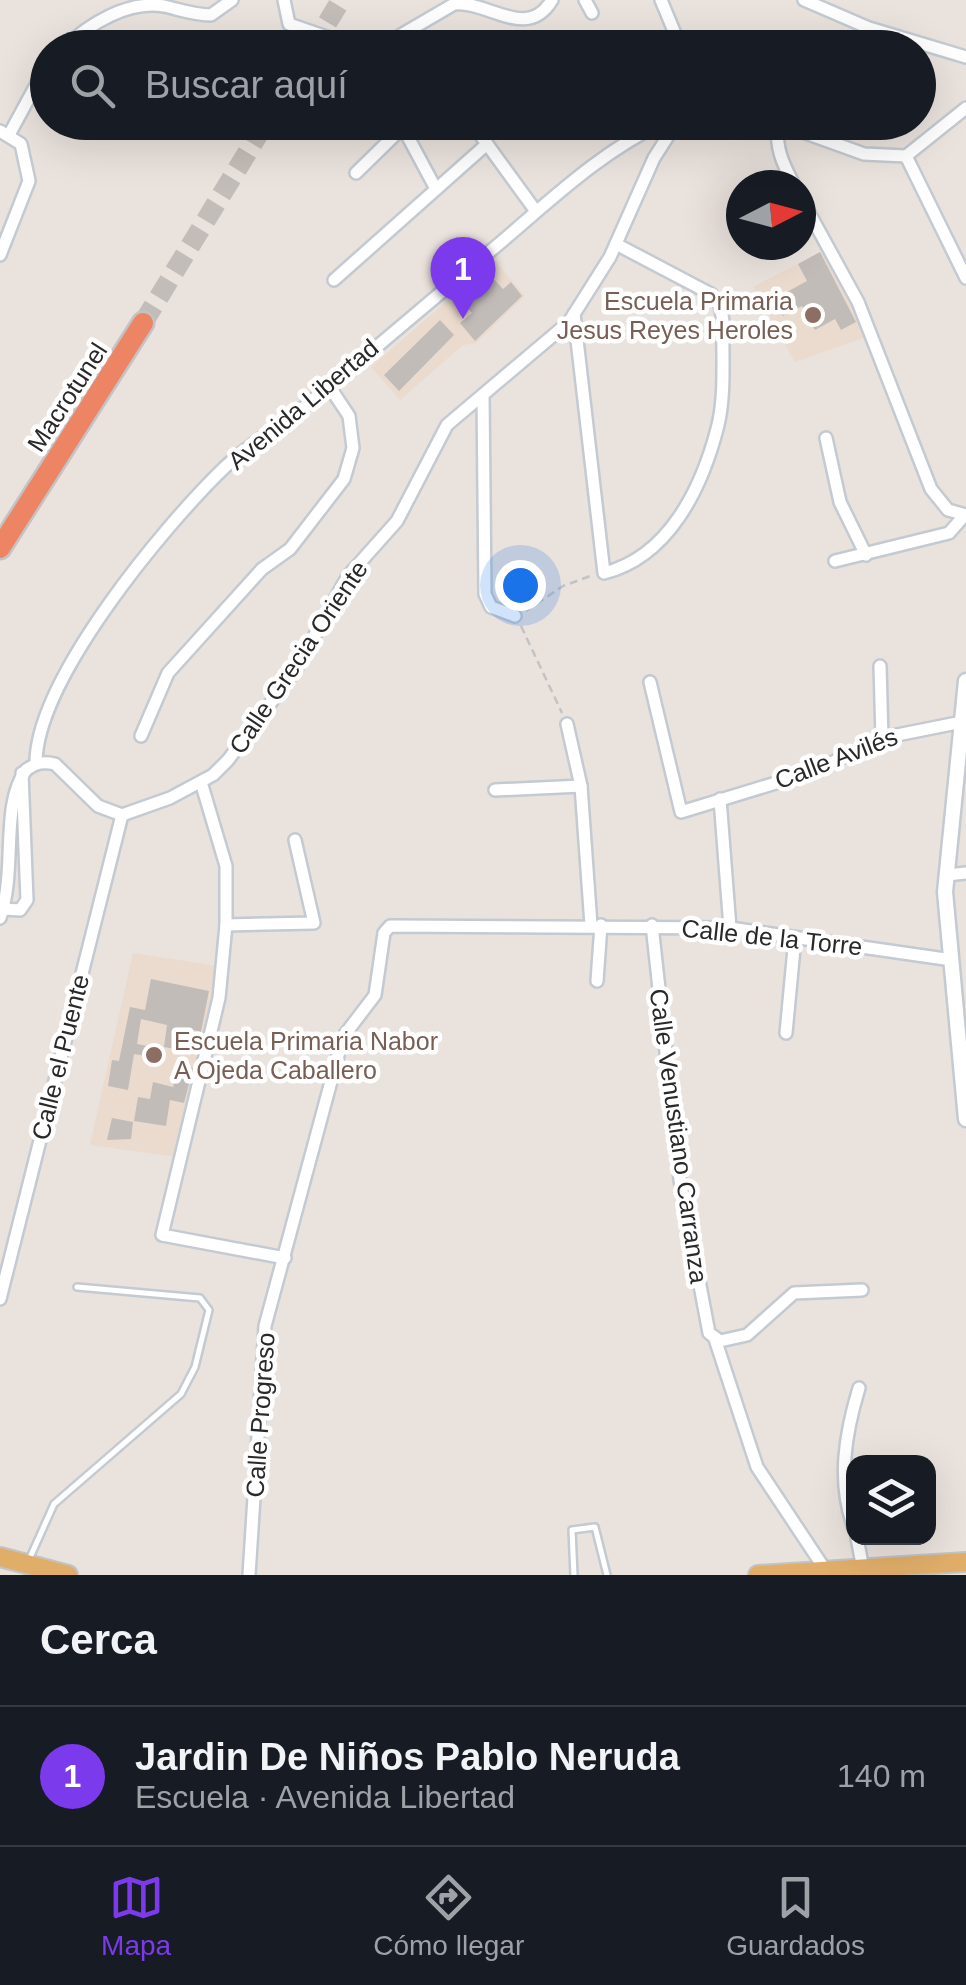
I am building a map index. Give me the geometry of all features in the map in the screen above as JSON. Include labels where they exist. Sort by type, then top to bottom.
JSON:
[{"type":"highway","name":"Macrotunel","points":[[0,548],[143,323]]},
{"type":"main road","points":[[0,1556],[68,1575]]},
{"type":"main road","points":[[758,1575],[966,1562]]},
{"type":"street","points":[[87,30],[136,3],[211,15],[232,0]]},
{"type":"street","points":[[284,0],[289,24],[298,30]]},
{"type":"street","points":[[410,30],[454,4],[530,20],[544,13],[552,0]]},
{"type":"street","points":[[585,0],[592,13]]},
{"type":"street","points":[[661,0],[674,30]]},
{"type":"street","points":[[804,0],[876,30]]},
{"type":"street","points":[[936,48],[966,57]]},
{"type":"street","points":[[0,255],[29,181],[27,159],[5,132],[30,92]]},
{"type":"street","points":[[936,132],[966,108]]},
{"type":"street","points":[[356,173],[387,140]]},
{"type":"street","points":[[408,140],[436,189]]},
{"type":"street","points":[[484,140],[536,210]]},
{"type":"street","name":"Avenida Libertad","points":[[36,763],[36,738],[43,716],[86,638],[154,546],[225,467],[330,386],[582,172],[634,140]]},
{"type":"street","name":"Calle Grecia Oriente","points":[[122,816],[200,782],[228,760],[296,669],[348,576],[397,521],[447,425],[574,314],[616,244],[654,158],[666,140]]},
{"type":"street","points":[[776,140],[788,170]]},
{"type":"street","points":[[825,140],[864,154],[906,156],[926,140]]},
{"type":"street","points":[[334,280],[487,144]]},
{"type":"street","points":[[906,156],[966,278]]},
{"type":"street","points":[[816,225],[858,302],[931,489],[948,510],[965,516],[948,533],[835,561]]},
{"type":"street","points":[[574,314],[604,573],[629,567],[668,536],[700,474],[718,426],[723,321],[720,305],[711,294],[616,244]]},
{"type":"street","points":[[141,736],[168,673],[262,569],[290,550],[344,479],[353,448],[349,416],[330,386]]},
{"type":"street","points":[[483,395],[485,594],[490,607],[515,616]]},
{"type":"street","points":[[826,438],[840,502],[866,555]]},
{"type":"street","points":[[880,666],[882,738]]},
{"type":"street","points":[[966,681],[962,760],[948,876],[947,944],[952,960],[966,1119]]},
{"type":"street","name":"Calle Avilés","points":[[650,682],[680,812],[843,760],[882,738],[962,722]]},
{"type":"street","points":[[567,724],[581,786],[596,926],[597,981]]},
{"type":"street","points":[[22,773],[27,900],[20,910],[2,913],[4,795],[22,773],[36,763],[55,764],[98,806],[122,816]]},
{"type":"street","points":[[200,782],[226,866],[220,998],[162,1235],[285,1258]]},
{"type":"street","points":[[495,790],[581,786]]},
{"type":"street","points":[[720,799],[730,928]]},
{"type":"street","name":"Calle el Puente","points":[[0,1299],[122,816]]},
{"type":"street","points":[[226,925],[314,923],[295,840]]},
{"type":"street","points":[[948,876],[966,873]]},
{"type":"street","name":"Calle de la Torre","points":[[390,926],[730,928],[952,960]]},
{"type":"street","name":"Calle Progreso","points":[[249,1575],[266,1326],[343,1037],[373,1000],[384,933],[390,926]]},
{"type":"street","name":"Calle Venustiano Carranza","points":[[652,926],[680,1180],[705,1324],[717,1340],[757,1467],[826,1571]]},
{"type":"street","points":[[786,1034],[794,938]]},
{"type":"street","points":[[947,944],[966,943]]},
{"type":"street","points":[[717,1340],[747,1335],[794,1293],[862,1290]]},
{"type":"street","points":[[846,1496],[846,1430],[859,1388]]},
{"type":"street","points":[[858,1545],[863,1569]]},
{"type":"lane","points":[[26,1565],[54,1504],[181,1394],[195,1367],[209,1310],[200,1298],[77,1287]]},
{"type":"lane","points":[[574,1575],[572,1530],[595,1528],[607,1575]]},
{"type":"path","points":[[567,724],[515,616],[563,586],[604,573]]},
{"type":"shaded area","name":"Escuela Primaria Jesus Reyes Heroles","points":[[823,251],[866,337],[795,362],[753,287],[806,260],[816,260],[816,255]]},
{"type":"shaded area","points":[[494,260],[525,296],[476,343],[463,345],[400,400],[371,367]]},
{"type":"shaded area","name":"Escuela Primaria Nabor A Ojeda Caballero","points":[[133,953],[218,966],[177,1157],[90,1145]]},
{"type":"building","points":[[820,252],[856,322],[841,330],[835,319],[815,330],[802,306],[783,316],[774,299],[807,281],[798,264],[816,260]]},
{"type":"building","points":[[488,273],[503,289],[511,282],[522,296],[475,341],[460,323],[472,313],[456,295],[467,286],[471,290]]},
{"type":"building","points":[[440,320],[454,335],[399,391],[384,375]]},
{"type":"building","points":[[151,979],[209,991],[201,1032],[189,1029],[185,1051],[164,1047],[167,1025],[141,1019],[137,1044],[148,1046],[146,1056],[134,1054],[128,1090],[108,1086],[112,1060],[119,1061],[130,1007],[145,1010]]},
{"type":"building","points":[[178,1064],[193,1068],[184,1103],[170,1100],[166,1126],[134,1121],[138,1097],[150,1099],[153,1082],[173,1087]]},
{"type":"building","points":[[112,1118],[133,1122],[131,1139],[107,1140]]},
{"type":"tunnel","points":[[323,30],[341,0]]},
{"type":"tunnel","points":[[143,323],[255,140]]},
{"type":"place","name":"Escuela Primaria Jesus Reyes Heroles","points":[[813,315]]},
{"type":"place","name":"Jardin De Niños Pablo Neruda","points":[[463,319]]},
{"type":"place","name":"Escuela Primaria Nabor A Ojeda Caballero","points":[[154,1055]]}]
